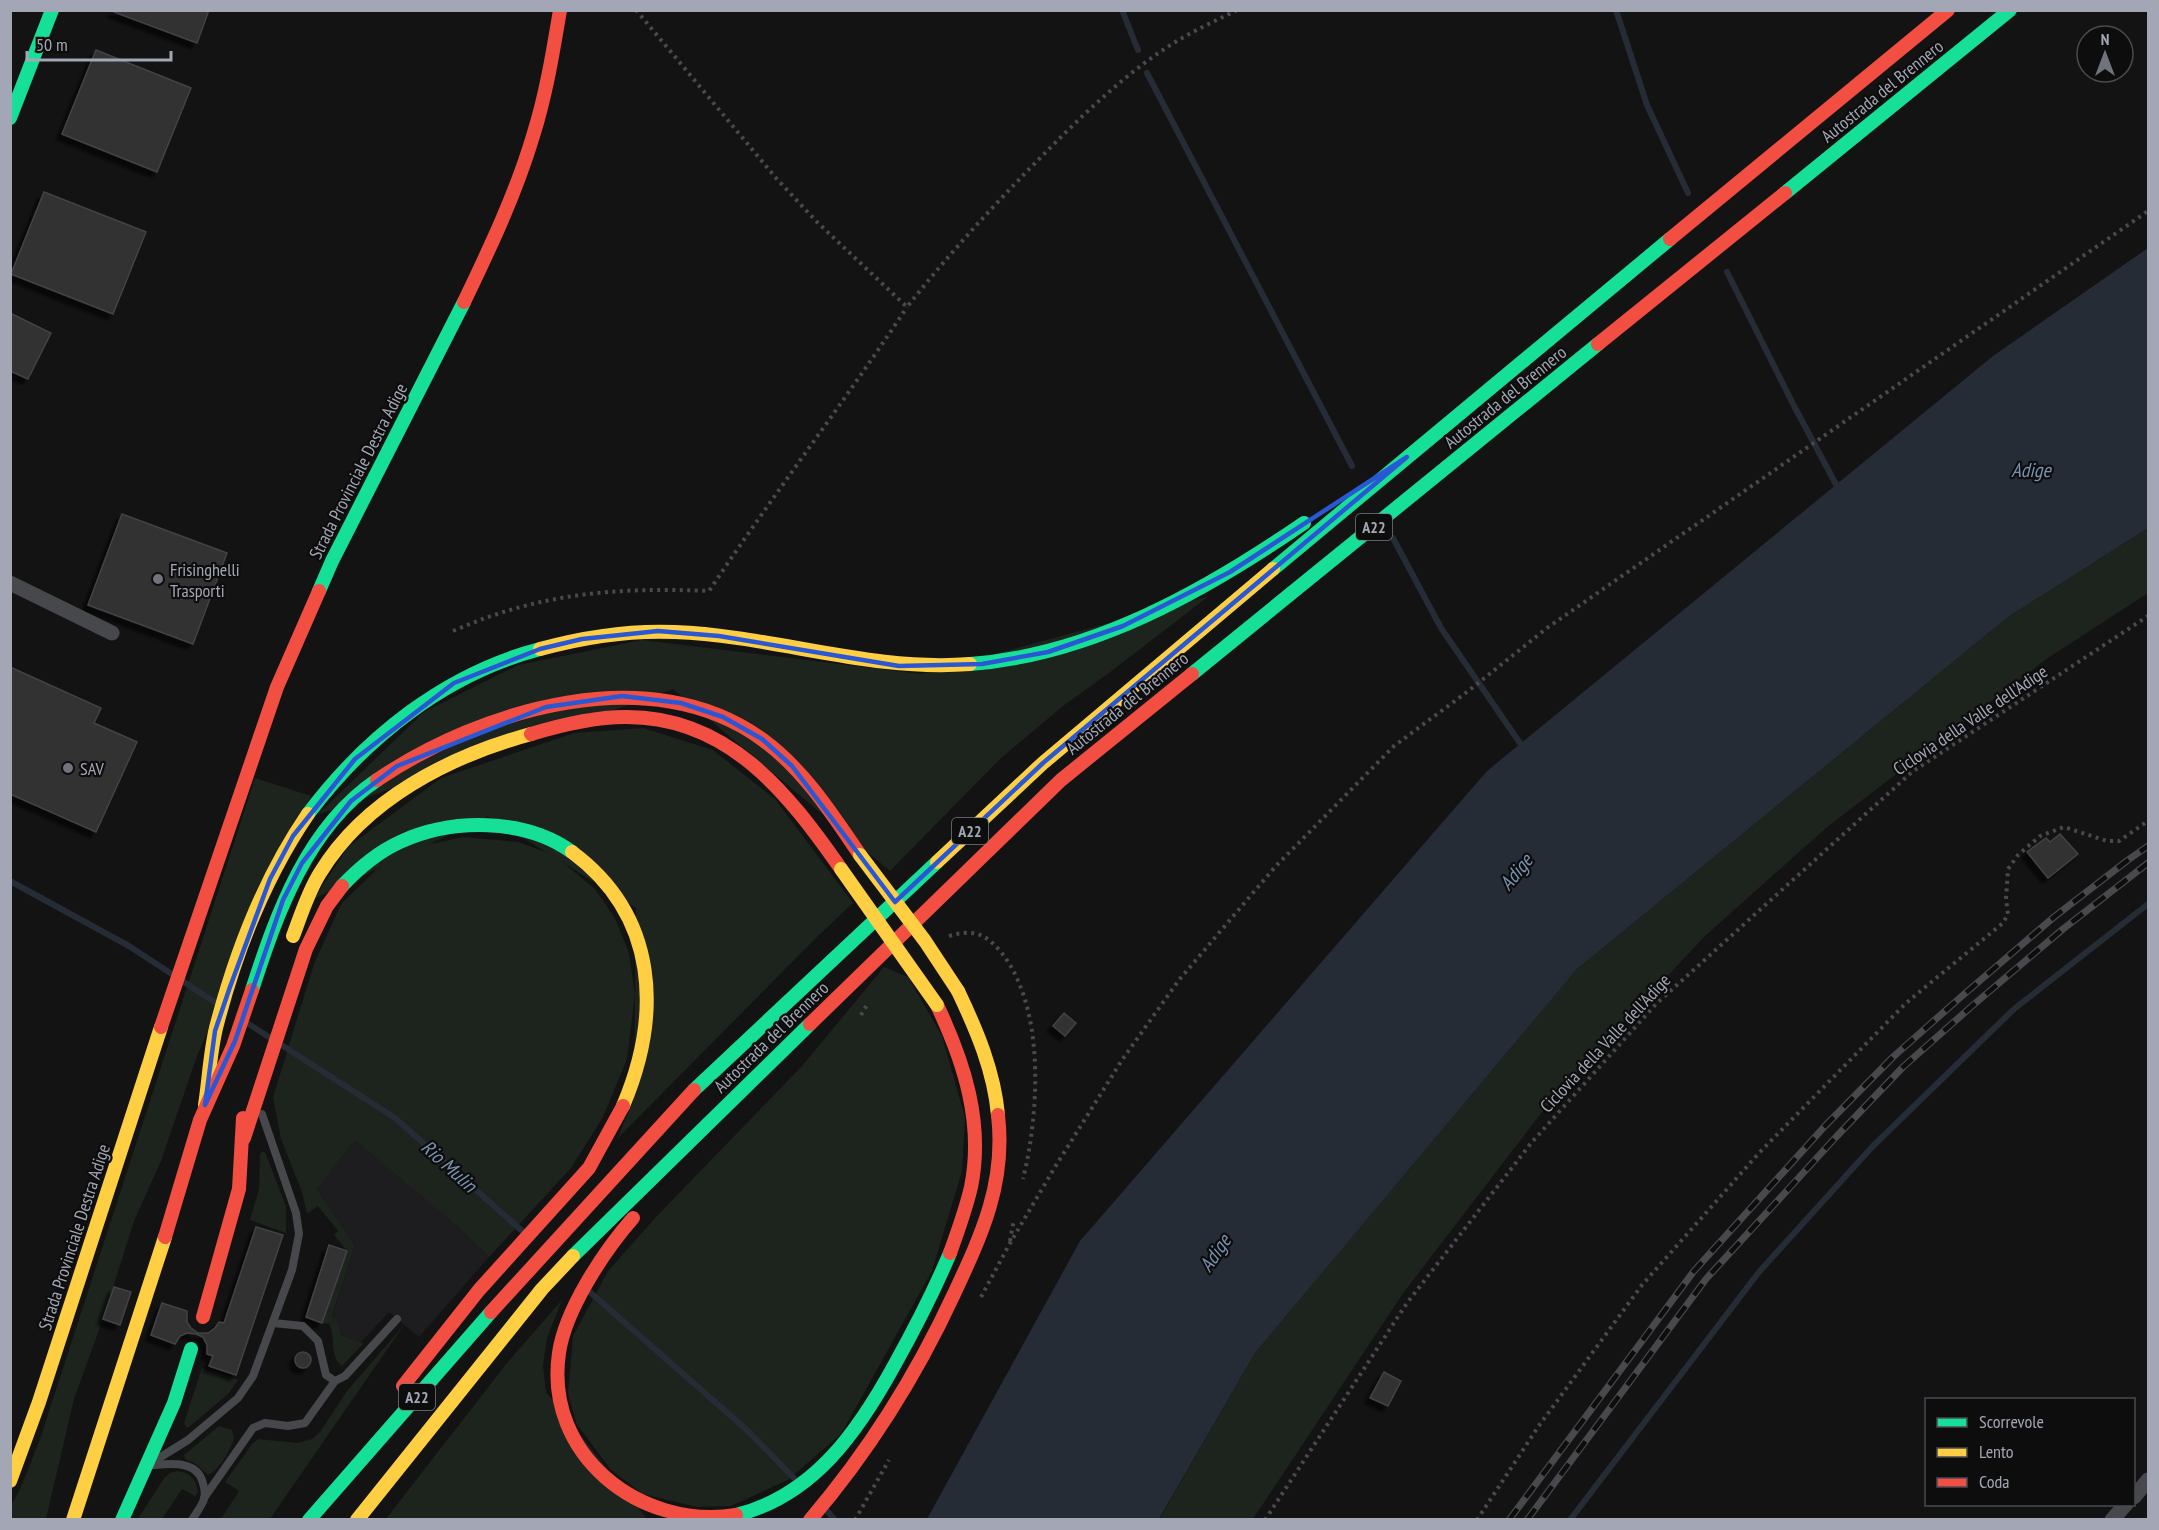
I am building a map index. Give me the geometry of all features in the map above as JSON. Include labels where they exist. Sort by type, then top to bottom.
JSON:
[{"type":"main road","points":[[10,118],[52,10]]},
{"type":"main road","name":"Strada Provinciale Destra Adige","points":[[10,1481],[39,1402],[186,950],[277,687],[332,561],[454,323],[515,189],[533,137],[547,84],[560,10]]},
{"type":"main road","name":"Autostrada del Brennero","points":[[307,1520],[524,1274],[695,1089],[1043,763],[1505,374],[1948,10]]},
{"type":"main road","name":"Autostrada del Brennero","points":[[357,1520],[542,1289],[582,1247],[1061,780],[2010,10]]},
{"type":"main road","points":[[205,1105],[215,1031],[270,879],[293,836],[316,803],[355,759],[411,712],[454,683],[506,660],[540,649],[582,639],[649,632],[719,636],[899,666],[982,664],[1048,652],[1123,626],[1230,572],[1407,457]]},
{"type":"main road","points":[[73,1520],[147,1297],[205,1105],[235,1041],[283,900],[302,863],[351,801],[397,766],[488,726],[546,707],[588,698],[622,696],[681,703],[723,717],[762,739],[792,766],[822,800],[925,941],[958,991],[986,1054],[996,1095],[999,1149],[995,1189],[990,1211],[966,1269],[928,1349],[899,1400],[841,1485],[810,1520]]},
{"type":"main road","points":[[290,944],[315,882],[334,853],[364,820],[397,793],[427,775],[463,759],[546,729],[587,720],[625,717],[661,721],[686,727],[719,741],[750,760],[774,780],[807,819],[937,1005],[956,1044],[967,1077],[973,1109],[975,1158],[968,1202],[939,1279],[921,1318],[872,1406],[853,1434],[823,1466],[788,1493],[737,1515],[707,1519],[668,1514],[645,1506],[617,1490],[594,1469],[579,1449],[561,1408],[558,1384],[560,1349],[564,1330],[572,1311],[601,1260],[620,1231],[644,1207]]},
{"type":"main road","points":[[244,1138],[314,929],[332,899],[375,855],[406,840],[438,829],[470,824],[493,825],[526,832],[555,842],[586,865],[616,897],[634,928],[644,959],[647,987],[648,1006],[644,1038],[634,1076],[610,1130],[588,1168],[452,1320],[396,1396]]},
{"type":"main road","points":[[667,1183],[690,1159],[763,1070]]},
{"type":"main road","points":[[203,1317],[239,1189],[244,1138],[243,1098]]},
{"type":"main road","points":[[122,1520],[174,1403],[191,1349]]},
{"type":"main road","points":[[307,1520],[382,1415]]},
{"type":"street","points":[[10,583],[111,633]]},
{"type":"street","points":[[2135,1495],[2148,1480]]},
{"type":"street","points":[[2112,1520],[2124,1506]]},
{"type":"lane","points":[[147,1466],[188,1440],[238,1398],[253,1376],[292,1270],[299,1234],[290,1193],[257,1100]]},
{"type":"lane","points":[[192,1520],[204,1498],[253,1428],[265,1423],[288,1426],[305,1423],[335,1381],[345,1376],[397,1318]]},
{"type":"lane","points":[[273,1323],[303,1326],[318,1341],[324,1357],[326,1375],[335,1381]]},
{"type":"lane","points":[[147,1466],[177,1464],[191,1468],[200,1475],[204,1487],[204,1498]]},
{"type":"path","points":[[636,10],[776,178],[818,222],[907,307]]},
{"type":"path","points":[[453,631],[510,609],[557,598],[629,589],[709,591],[907,307],[954,250],[1026,172],[1107,93],[1172,44],[1237,10]]},
{"type":"path","points":[[976,1307],[1055,1167],[1122,1060],[1179,980],[1275,867],[1394,746],[1467,692],[1547,628],[2148,211]]},
{"type":"path","name":"Ciclovia della Valle dell'Adige","points":[[1265,1520],[1407,1303],[1532,1142],[1656,1004],[1912,772],[2148,616]]},
{"type":"path","points":[[1477,1520],[1538,1427],[1649,1276],[1759,1153],[1906,1003],[2003,923],[2008,914],[2006,899],[2008,869],[2018,855],[2040,836],[2064,827],[2107,841],[2119,841],[2148,821]]},
{"type":"path","points":[[855,1520],[894,1452]]},
{"type":"highlighted area","points":[[1407,457],[1043,763],[895,902],[792,766],[762,739],[723,717],[681,703],[622,696],[546,707],[397,766],[351,801],[302,863],[283,900],[235,1041],[205,1105],[215,1031],[270,879],[293,836],[355,759],[454,683],[540,649],[582,639],[658,631],[719,636],[899,666],[982,664],[1048,652],[1123,626],[1230,572]]},
{"type":"shaded area","points":[[2148,528],[2148,593],[2045,660],[1826,828],[1704,937],[1549,1103],[1404,1292],[1253,1519],[1159,1520],[1255,1353],[1577,969],[2008,617]]},
{"type":"shaded area","points":[[1209,596],[1063,706],[1001,758],[890,871],[673,689],[317,815],[424,712],[518,665],[642,640],[921,674]]},
{"type":"shaded area","points":[[643,728],[713,750],[775,799],[853,903],[617,1139],[634,1099],[636,908],[488,816],[314,899],[348,847],[441,778],[574,733]]},
{"type":"shaded area","points":[[255,778],[311,796],[197,1056],[161,1161],[134,1221],[103,1319],[74,1399],[46,1519],[11,1520],[11,1506],[40,1439]]},
{"type":"shaded area","points":[[464,837],[518,842],[554,855],[595,889],[615,918],[629,953],[635,995],[627,1059],[603,1117],[571,1168],[489,1257],[458,1227],[355,1140],[317,1189],[355,1245],[332,1316],[340,1323],[341,1335],[363,1344],[342,1366],[335,1357],[329,1324],[322,1323],[347,1251],[334,1235],[338,1231],[318,1206],[307,1214],[302,1192],[281,1139],[273,1097],[314,964],[341,904],[377,869],[415,847]]},
{"type":"shaded area","points":[[884,967],[908,977],[942,1036],[965,1118],[962,1171],[932,1271],[841,1434],[788,1480],[731,1506],[697,1507],[643,1494],[611,1470],[576,1423],[568,1393],[573,1336],[608,1271],[656,1217],[802,1066]]},
{"type":"shaded area","points":[[355,1139],[458,1227],[489,1257],[419,1337],[389,1312],[361,1342],[341,1335],[340,1323],[332,1317],[355,1245],[317,1189]]},
{"type":"shaded area","points":[[265,1152],[286,1206],[286,1233],[250,1220],[259,1189],[260,1154]]},
{"type":"shaded area","points":[[562,1300],[547,1338],[543,1366],[546,1392],[647,1519],[385,1520],[507,1363]]},
{"type":"shaded area","points":[[404,1325],[270,1519],[221,1519],[239,1491],[225,1482],[252,1444],[258,1439],[298,1443],[312,1439],[320,1432],[347,1391]]},
{"type":"shaded area","points":[[202,1368],[238,1380],[228,1394],[189,1427],[186,1427],[184,1423]]},
{"type":"shaded area","points":[[219,1426],[232,1430],[234,1438],[220,1464],[208,1475],[196,1464],[185,1459],[184,1455]]},
{"type":"shaded area","points":[[177,1471],[186,1473],[194,1480],[198,1492],[195,1496],[182,1489],[162,1519],[137,1520],[165,1477]]},
{"type":"water","name":"Adige","points":[[2148,248],[2148,528],[2008,617],[1577,969],[1255,1353],[1159,1519],[927,1519],[1080,1241],[1487,771],[1993,356]]},
{"type":"building","points":[[114,10],[209,10],[197,43],[114,12]]},
{"type":"building","points":[[96,50],[191,88],[157,172],[62,134]]},
{"type":"building","points":[[44,192],[146,232],[113,314],[11,274]]},
{"type":"building","points":[[10,313],[51,333],[28,379],[10,371]]},
{"type":"building","name":"Frisinghelli Trasporti","points":[[122,514],[227,553],[193,644],[88,605]]},
{"type":"building","name":"SAV","points":[[10,667],[101,708],[94,723],[137,742],[96,832],[10,794]]},
{"type":"building","points":[[2060,834],[2078,854],[2048,878],[2027,852],[2046,838],[2050,842]]},
{"type":"building","points":[[1064,1013],[1076,1023],[1065,1036],[1053,1026]]},
{"type":"building","points":[[256,1227],[283,1235],[236,1375],[209,1366],[213,1356],[207,1354],[207,1345],[203,1337],[187,1333],[180,1336],[175,1344],[151,1335],[162,1303],[187,1311],[187,1322],[198,1333],[208,1333],[219,1322],[224,1323]]},
{"type":"building","points":[[329,1245],[347,1251],[322,1323],[306,1317]]},
{"type":"building","points":[[114,1287],[131,1292],[120,1325],[103,1319]]},
{"type":"building","points":[[303,1352],[309,1354],[311,1360],[309,1366],[303,1368],[297,1366],[295,1360],[297,1354]]},
{"type":"building","points":[[1384,1372],[1401,1381],[1388,1406],[1370,1398]]},
{"type":"waterway","points":[[1122,10],[1138,50]]},
{"type":"waterway","points":[[1616,10],[1647,105],[1688,193]]},
{"type":"waterway","points":[[1147,73],[1352,466]]},
{"type":"waterway","points":[[1727,272],[1839,490]]},
{"type":"waterway","points":[[1393,538],[1441,628],[1524,749]]},
{"type":"waterway","name":"Rio Mulin","points":[[10,881],[129,946],[216,1003]]},
{"type":"waterway","points":[[1570,1520],[1759,1272],[1872,1147],[2014,1009],[2148,904]]},
{"type":"waterway","name":"Rio Mulin","points":[[247,1023],[269,1037]]},
{"type":"waterway","name":"Rio Mulin","points":[[283,1046],[395,1118],[521,1230]]},
{"type":"waterway","name":"Rio Mulin","points":[[591,1293],[747,1430],[794,1478]]},
{"type":"waterway","name":"Rio Mulin","points":[[827,1511],[835,1520]]},
{"type":"railway","points":[[1509,1520],[1694,1271],[1825,1126],[1893,1057],[1962,996],[2054,917],[2148,846]]},
{"type":"railway","points":[[1527,1520],[1706,1279],[1836,1137],[1903,1067],[1972,1006],[2063,929],[2148,863]]},
{"type":"traffic: fast","points":[[10,118],[52,10]]},
{"type":"traffic: fast","points":[[1785,193],[2010,10]]},
{"type":"traffic: fast","points":[[1273,569],[1670,239]]},
{"type":"traffic: fast","points":[[319,591],[332,561],[464,302]]},
{"type":"traffic: fast","points":[[1192,674],[1598,344]]},
{"type":"traffic: fast","points":[[970,664],[1015,658],[1060,648],[1146,616],[1227,572],[1304,523]]},
{"type":"traffic: fast","points":[[308,814],[355,759],[410,712],[472,674],[540,649]]},
{"type":"traffic: fast","points":[[252,990],[284,902],[313,847],[331,822],[353,799],[377,780]]},
{"type":"traffic: fast","points":[[342,886],[369,861],[392,846],[420,834],[442,829],[488,825],[511,828],[533,833],[572,852]]},
{"type":"traffic: fast","points":[[694,1090],[937,862]]},
{"type":"traffic: fast","points":[[573,1256],[810,1024]]},
{"type":"traffic: fast","points":[[736,1515],[764,1506],[789,1493],[811,1476],[849,1436],[866,1413],[895,1364],[950,1253]]},
{"type":"traffic: fast","points":[[309,1520],[491,1312]]},
{"type":"traffic: fast","points":[[122,1520],[174,1403],[191,1349]]},
{"type":"traffic: slow","points":[[937,862],[1043,763],[1273,569]]},
{"type":"traffic: slow","points":[[540,649],[607,635],[675,632],[749,640],[896,663],[970,664]]},
{"type":"traffic: slow","points":[[293,936],[308,896],[320,873],[339,847],[385,802],[441,768],[501,743],[531,734]]},
{"type":"traffic: slow","points":[[205,1105],[216,1028],[232,972],[265,890],[292,838],[308,814]]},
{"type":"traffic: slow","points":[[572,852],[600,878],[622,906],[636,936],[644,968],[647,1002],[644,1036],[636,1071],[623,1106]]},
{"type":"traffic: slow","points":[[860,855],[925,941],[958,991]]},
{"type":"traffic: slow","points":[[841,869],[937,1005]]},
{"type":"traffic: slow","points":[[958,991],[984,1051],[993,1083],[998,1115]]},
{"type":"traffic: slow","points":[[10,1481],[39,1402],[161,1027]]},
{"type":"traffic: slow","points":[[73,1520],[165,1237]]},
{"type":"traffic: slow","points":[[357,1520],[542,1289],[573,1256]]},
{"type":"traffic: jam","points":[[464,302],[502,220],[538,121],[560,10]]},
{"type":"traffic: jam","points":[[1670,239],[1948,10]]},
{"type":"traffic: jam","points":[[1598,344],[1785,193]]},
{"type":"traffic: jam","points":[[161,1027],[277,687],[319,591]]},
{"type":"traffic: jam","points":[[810,1024],[1061,780],[1192,674]]},
{"type":"traffic: jam","points":[[377,780],[419,755],[466,732],[516,715],[567,703],[619,698],[670,702],[719,715],[763,740],[778,752],[816,793],[860,855]]},
{"type":"traffic: jam","points":[[531,734],[577,722],[625,717],[662,720],[695,730],[725,745],[752,764],[777,787],[841,869]]},
{"type":"traffic: jam","points":[[244,1138],[306,949],[327,906],[342,886]]},
{"type":"traffic: jam","points":[[165,1237],[200,1120],[233,1046],[252,990]]},
{"type":"traffic: jam","points":[[937,1005],[956,1048],[963,1071],[969,1093],[975,1140],[971,1187],[950,1253]]},
{"type":"traffic: jam","points":[[491,1312],[694,1090]]},
{"type":"traffic: jam","points":[[403,1386],[479,1290],[589,1168],[623,1106]]},
{"type":"traffic: jam","points":[[810,1520],[832,1494],[890,1412],[924,1354],[954,1294],[990,1207],[998,1163],[1000,1140],[998,1115]]},
{"type":"traffic: jam","points":[[203,1317],[239,1189],[243,1118]]},
{"type":"traffic: jam","points":[[633,1218],[587,1282],[577,1300],[563,1336],[559,1353],[558,1390],[567,1423],[583,1453],[606,1478],[634,1497],[666,1510],[700,1517],[736,1515]]},
{"type":"place","name":"Frisinghelli Trasporti","points":[[158,579]]},
{"type":"place","name":"SAV","points":[[68,768]]}]
